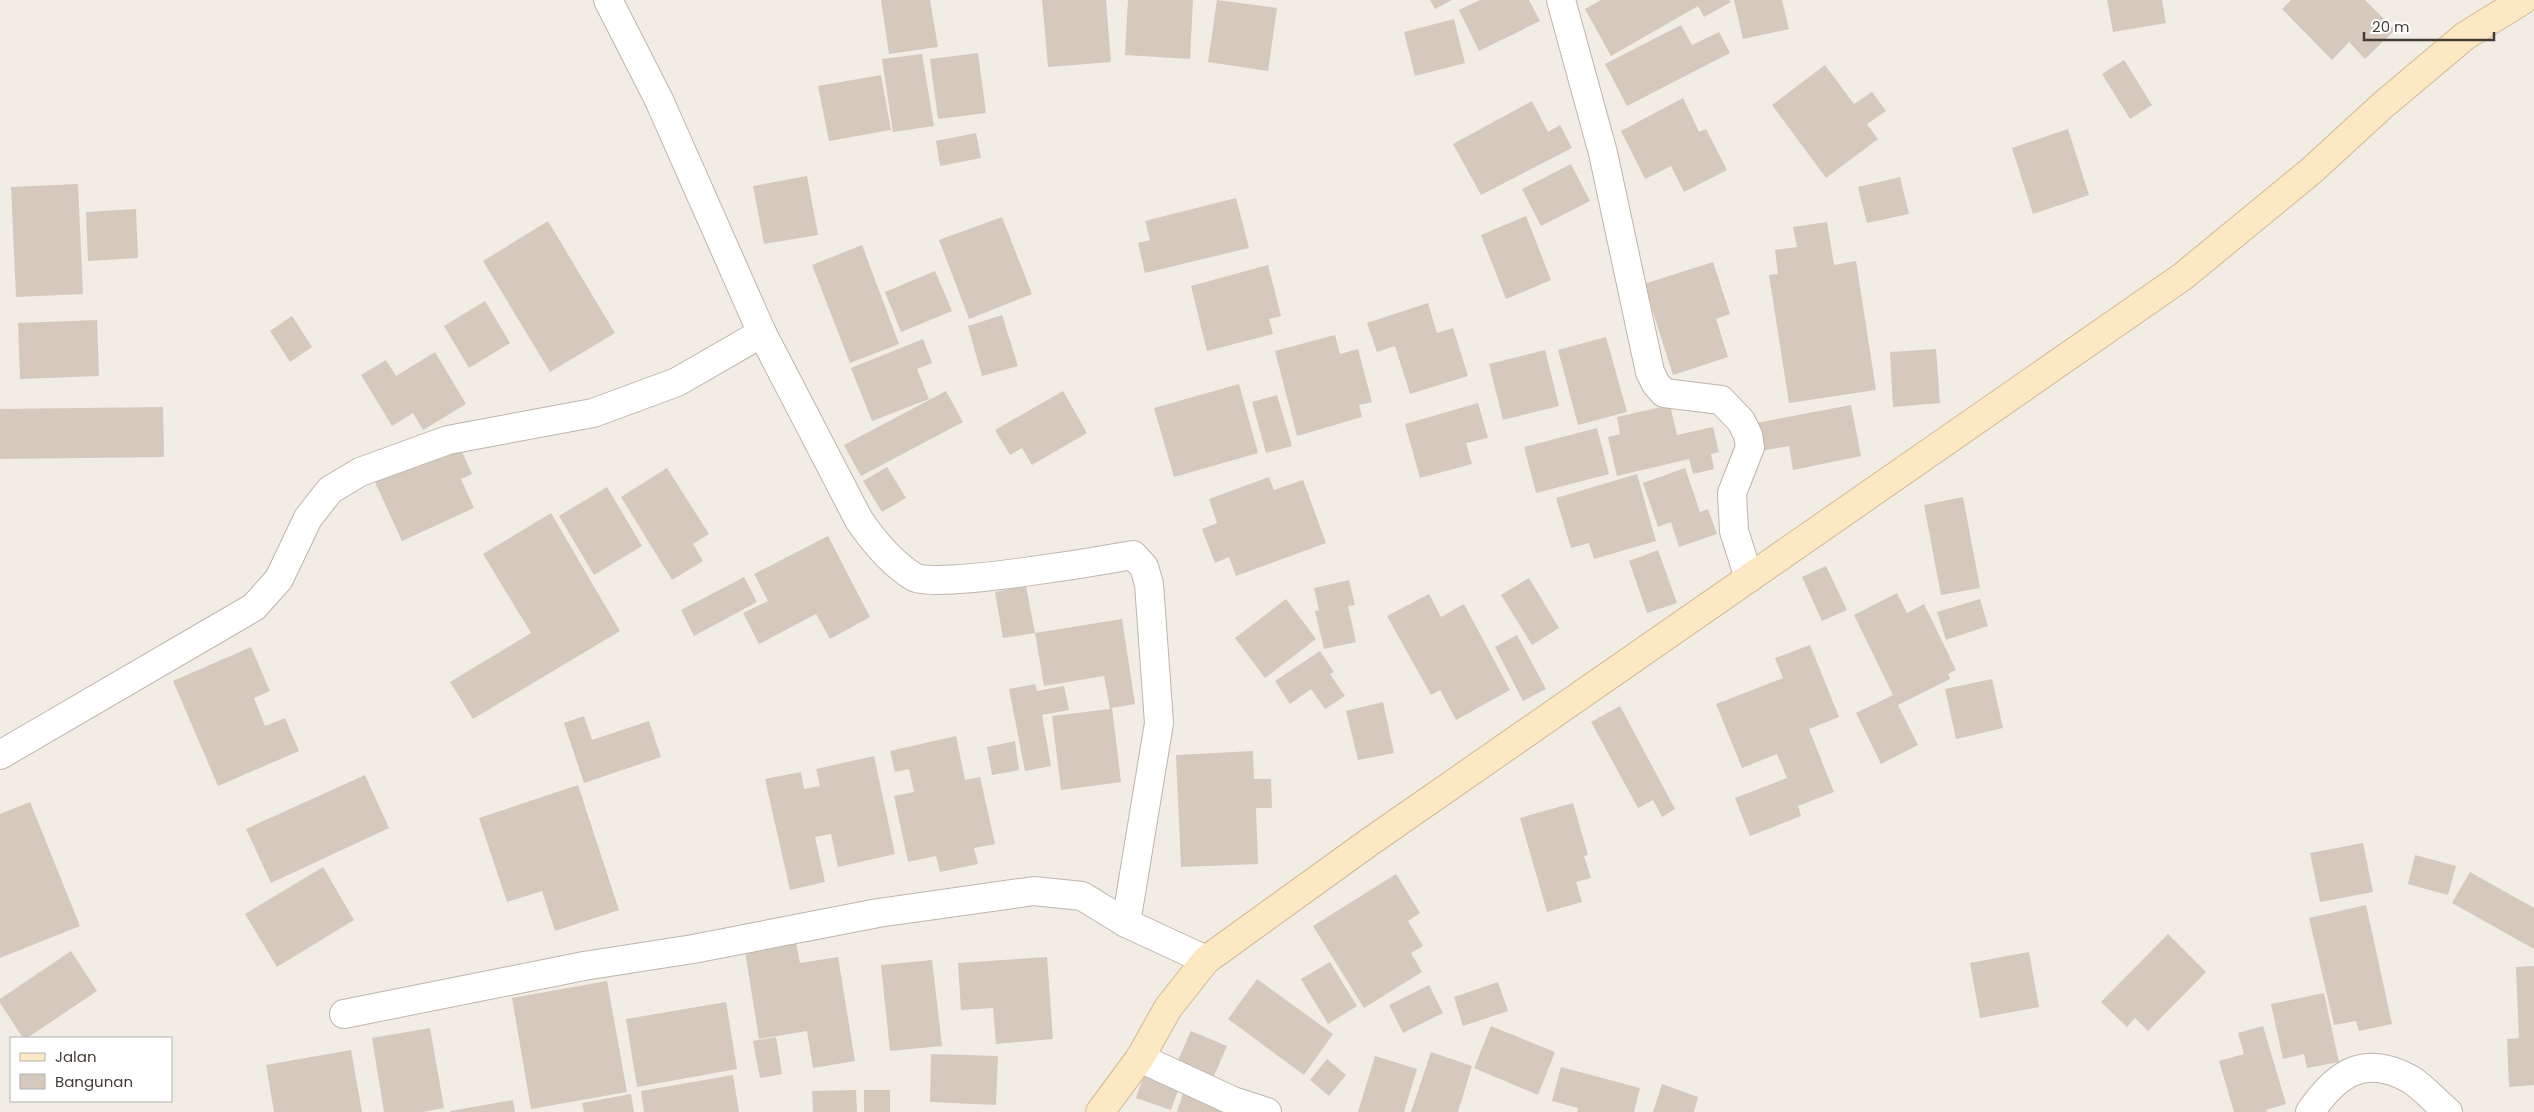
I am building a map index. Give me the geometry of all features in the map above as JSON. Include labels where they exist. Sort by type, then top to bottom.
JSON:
[{"type":"street","points":[[608,0],[659,100],[762,333],[859,520],[879,548],[915,578],[941,581],[1089,563],[1133,555],[1144,567],[1149,584],[1159,723],[1126,923]]},
{"type":"street","points":[[1561,0],[1603,153],[1650,372],[1656,384],[1664,393],[1721,400],[1741,422],[1748,435],[1750,447],[1732,493],[1734,531],[1749,578]]},
{"type":"street","points":[[1100,1112],[1140,1058],[1168,1008],[1206,960],[1368,843],[2182,277],[2311,170],[2383,105],[2465,36],[2523,0]]},
{"type":"street","points":[[0,755],[254,607],[279,579],[308,518],[330,490],[360,472],[448,440],[593,413],[677,382],[762,333]]},
{"type":"street","points":[[344,1014],[584,966],[693,949],[878,913],[1034,891],[1082,896],[1126,923],[1206,960]]},
{"type":"street","points":[[1140,1058],[1233,1101],[1267,1112]]},
{"type":"street","points":[[2310,1112],[2319,1098],[2349,1071],[2379,1066],[2411,1080],[2448,1112]]},
{"type":"building","points":[[881,0],[930,0],[938,47],[889,54]]},
{"type":"building","points":[[1042,0],[1106,0],[1111,62],[1048,67]]},
{"type":"building","points":[[1128,0],[1193,0],[1190,59],[1125,55]]},
{"type":"building","points":[[1217,0],[1277,8],[1268,71],[1208,62]]},
{"type":"building","points":[[1430,0],[1452,0],[1435,9]]},
{"type":"building","points":[[1480,0],[1529,0],[1540,21],[1479,51],[1459,10]]},
{"type":"building","points":[[1601,0],[1729,0],[1731,2],[1704,17],[1698,6],[1611,56],[1585,9]]},
{"type":"building","points":[[1734,0],[1782,0],[1789,29],[1743,39]]},
{"type":"building","points":[[2107,0],[2162,0],[2166,23],[2113,32]]},
{"type":"building","points":[[2291,0],[2365,0],[2395,30],[2365,59],[2349,42],[2332,60],[2282,9]]},
{"type":"building","points":[[1454,19],[1465,63],[1415,76],[1404,32]]},
{"type":"building","points":[[1681,25],[1692,45],[1719,32],[1730,53],[1627,106],[1605,64]]},
{"type":"building","points":[[978,53],[986,113],[938,119],[930,59]]},
{"type":"building","points":[[922,54],[934,126],[893,132],[882,59]]},
{"type":"building","points":[[2124,60],[2152,105],[2130,119],[2102,74]]},
{"type":"building","points":[[1825,65],[1854,104],[1872,92],[1886,111],[1867,124],[1878,139],[1826,178],[1772,105]]},
{"type":"building","points":[[881,75],[891,130],[829,141],[818,86]]},
{"type":"building","points":[[1683,98],[1699,132],[1706,129],[1727,170],[1684,192],[1671,166],[1645,179],[1621,131]]},
{"type":"building","points":[[1532,101],[1548,132],[1560,125],[1572,148],[1481,195],[1453,144]]},
{"type":"building","points":[[2068,129],[2089,195],[2033,214],[2012,148]]},
{"type":"building","points":[[976,133],[981,158],[940,166],[936,141]]},
{"type":"building","points":[[1571,164],[1590,201],[1541,226],[1522,189]]},
{"type":"building","points":[[807,176],[818,235],[764,244],[753,186]]},
{"type":"building","points":[[1900,177],[1909,214],[1867,223],[1858,187]]},
{"type":"building","points":[[78,184],[83,294],[16,297],[11,187]]},
{"type":"building","points":[[1236,198],[1249,248],[1145,273],[1138,243],[1150,240],[1145,221]]},
{"type":"building","points":[[136,209],[138,258],[88,261],[86,212]]},
{"type":"building","points":[[1526,216],[1551,280],[1506,299],[1481,235]]},
{"type":"building","points":[[1002,217],[1032,294],[969,319],[939,240]]},
{"type":"building","points":[[548,221],[615,333],[550,372],[483,261]]},
{"type":"building","points":[[1827,222],[1834,265],[1856,261],[1876,390],[1789,403],[1769,275],[1778,274],[1775,250],[1797,247],[1793,227]]},
{"type":"building","points":[[862,245],[899,344],[850,363],[812,265]]},
{"type":"building","points":[[1713,262],[1730,314],[1716,319],[1728,357],[1673,375],[1644,284]]},
{"type":"building","points":[[1268,265],[1281,316],[1269,319],[1273,334],[1207,351],[1191,286]]},
{"type":"building","points":[[935,271],[952,311],[901,332],[885,292]]},
{"type":"building","points":[[485,301],[510,343],[469,368],[444,326]]},
{"type":"building","points":[[1428,303],[1437,333],[1453,328],[1468,376],[1410,394],[1395,346],[1377,352],[1367,323]]},
{"type":"building","points":[[1002,315],[1018,366],[982,376],[968,326]]},
{"type":"building","points":[[292,316],[312,347],[290,362],[270,331]]},
{"type":"building","points":[[97,320],[99,376],[20,379],[18,323]]},
{"type":"building","points":[[1335,335],[1340,354],[1358,349],[1372,402],[1359,405],[1362,417],[1297,436],[1275,351]]},
{"type":"building","points":[[1606,337],[1627,412],[1578,425],[1558,350]]},
{"type":"building","points":[[923,339],[932,363],[917,369],[929,399],[872,421],[851,368]]},
{"type":"building","points":[[1936,349],[1940,403],[1893,407],[1890,352]]},
{"type":"building","points":[[1545,350],[1559,406],[1503,420],[1489,364]]},
{"type":"building","points":[[435,352],[466,404],[423,430],[413,413],[392,426],[361,375],[386,360],[396,376]]},
{"type":"building","points":[[1239,384],[1258,453],[1174,477],[1154,408]]},
{"type":"building","points":[[946,391],[963,422],[861,476],[844,445]]},
{"type":"building","points":[[1063,391],[1087,433],[1032,465],[1022,448],[1010,455],[995,430]]},
{"type":"building","points":[[1277,395],[1292,446],[1266,453],[1252,402]]},
{"type":"building","points":[[1478,403],[1488,438],[1466,443],[1472,464],[1420,478],[1405,424]]},
{"type":"building","points":[[1670,405],[1677,435],[1713,427],[1719,452],[1711,454],[1714,469],[1693,474],[1689,459],[1617,476],[1608,437],[1620,434],[1617,417]]},
{"type":"building","points":[[1851,405],[1861,456],[1793,470],[1789,446],[1761,451],[1756,423]]},
{"type":"building","points":[[163,407],[164,457],[0,459],[0,409]]},
{"type":"building","points":[[1597,428],[1609,474],[1536,493],[1524,447]]},
{"type":"building","points":[[458,443],[472,474],[461,479],[474,508],[402,541],[375,482]]},
{"type":"building","points":[[887,467],[906,498],[882,512],[863,481]]},
{"type":"building","points":[[667,468],[709,534],[693,544],[703,561],[672,580],[621,497]]},
{"type":"building","points":[[1685,468],[1700,512],[1708,509],[1717,534],[1679,547],[1671,522],[1658,527],[1643,483]]},
{"type":"building","points":[[1637,474],[1656,541],[1594,559],[1589,543],[1571,548],[1556,498]]},
{"type":"building","points":[[1269,477],[1274,490],[1303,480],[1326,543],[1236,576],[1229,557],[1215,563],[1202,529],[1217,523],[1209,499]]},
{"type":"building","points":[[607,487],[642,546],[594,575],[559,516]]},
{"type":"building","points":[[1963,497],[1980,588],[1941,595],[1924,505]]},
{"type":"building","points":[[551,513],[620,631],[473,719],[450,682],[531,633],[483,554]]},
{"type":"building","points":[[828,536],[870,617],[830,639],[816,614],[759,644],[743,613],[768,601],[754,574]]},
{"type":"building","points":[[1658,550],[1677,603],[1647,613],[1629,561]]},
{"type":"building","points":[[1826,566],[1847,610],[1822,621],[1802,577]]},
{"type":"building","points":[[744,577],[757,602],[694,636],[681,610]]},
{"type":"building","points":[[1529,578],[1559,628],[1532,645],[1501,595]]},
{"type":"building","points":[[1349,580],[1355,605],[1348,606],[1356,642],[1324,649],[1315,611],[1319,610],[1314,588]]},
{"type":"building","points":[[1026,586],[1035,633],[1003,638],[995,592]]},
{"type":"building","points":[[1897,593],[1907,613],[1924,604],[1956,670],[1948,674],[1950,679],[1898,705],[1918,745],[1881,764],[1856,713],[1893,695],[1854,615]]},
{"type":"building","points":[[1429,594],[1441,617],[1464,604],[1510,690],[1456,720],[1440,690],[1431,695],[1387,616]]},
{"type":"building","points":[[1286,599],[1316,639],[1265,678],[1235,638]]},
{"type":"building","points":[[1980,599],[1988,626],[1946,640],[1937,612]]},
{"type":"building","points":[[1122,619],[1135,704],[1112,708],[1121,782],[1061,790],[1052,716],[1110,709],[1104,676],[1044,686],[1035,633]]},
{"type":"building","points":[[1517,635],[1546,689],[1523,701],[1495,647]]},
{"type":"building","points":[[1810,645],[1839,717],[1809,729],[1834,792],[1798,806],[1801,816],[1750,836],[1735,798],[1787,778],[1777,754],[1742,768],[1716,704],[1783,678],[1775,658]]},
{"type":"building","points":[[251,647],[270,691],[254,698],[265,726],[285,718],[299,751],[218,786],[173,681]]},
{"type":"building","points":[[1320,651],[1334,672],[1330,674],[1345,696],[1325,709],[1311,689],[1290,704],[1275,681]]},
{"type":"building","points":[[1992,679],[2003,728],[1956,739],[1945,689]]},
{"type":"building","points":[[1035,684],[1037,691],[1064,686],[1069,710],[1042,715],[1051,766],[1025,771],[1009,689]]},
{"type":"building","points":[[1383,702],[1394,753],[1358,760],[1346,711]]},
{"type":"building","points":[[1620,706],[1675,809],[1662,817],[1653,800],[1638,808],[1591,722]]},
{"type":"building","points":[[584,716],[592,740],[649,721],[661,757],[584,783],[564,723]]},
{"type":"building","points":[[956,736],[965,780],[980,777],[995,844],[974,848],[978,864],[940,872],[936,856],[908,862],[894,796],[914,792],[909,769],[895,772],[890,751]]},
{"type":"building","points":[[1015,741],[1019,770],[992,775],[987,747]]},
{"type":"building","points":[[1253,751],[1254,779],[1271,779],[1272,808],[1256,808],[1258,864],[1181,867],[1176,755]]},
{"type":"building","points":[[874,756],[895,854],[838,867],[831,834],[815,837],[825,882],[790,890],[765,779],[801,772],[804,789],[820,786],[816,769]]},
{"type":"building","points":[[365,775],[389,828],[271,883],[246,829]]},
{"type":"building","points":[[578,785],[619,910],[555,931],[542,891],[507,902],[479,818]]},
{"type":"building","points":[[30,802],[80,926],[0,958],[0,814]]},
{"type":"building","points":[[1573,803],[1588,855],[1584,856],[1591,878],[1576,882],[1582,902],[1547,912],[1520,818]]},
{"type":"building","points":[[2363,843],[2373,892],[2320,902],[2310,853]]},
{"type":"building","points":[[2415,855],[2456,866],[2448,895],[2408,884]]},
{"type":"building","points":[[323,867],[354,920],[277,967],[245,914]]},
{"type":"building","points":[[2470,872],[2534,908],[2534,949],[2452,903]]},
{"type":"building","points":[[1396,874],[1420,913],[1408,921],[1423,946],[1411,953],[1422,972],[1364,1008],[1313,926]]},
{"type":"building","points":[[2366,905],[2392,1024],[2359,1031],[2356,1021],[2334,1025],[2309,918]]},
{"type":"building","points":[[2168,934],[2206,972],[2148,1031],[2135,1018],[2127,1027],[2101,1002]]},
{"type":"building","points":[[796,942],[800,963],[838,957],[855,1061],[813,1068],[807,1031],[759,1039],[745,951]]},
{"type":"building","points":[[71,951],[97,991],[28,1037],[22,1037],[0,1003],[0,999]]},
{"type":"building","points":[[2029,952],[2039,1007],[1980,1018],[1970,963]]},
{"type":"building","points":[[1047,957],[1053,1039],[996,1044],[993,1008],[961,1010],[958,963]]},
{"type":"building","points":[[932,960],[942,1046],[890,1051],[881,965]]},
{"type":"building","points":[[1330,962],[1357,1006],[1328,1024],[1301,979]]},
{"type":"building","points":[[2534,966],[2534,1085],[2509,1087],[2507,1039],[2519,1038],[2516,967]]},
{"type":"building","points":[[1257,979],[1333,1034],[1304,1075],[1228,1019]]},
{"type":"building","points":[[607,981],[627,1092],[531,1109],[512,998]]},
{"type":"building","points":[[1498,982],[1508,1011],[1463,1026],[1454,997]]},
{"type":"building","points":[[1429,985],[1443,1013],[1403,1033],[1389,1005]]},
{"type":"building","points":[[2324,993],[2339,1062],[2307,1068],[2304,1054],[2283,1059],[2271,1004]]},
{"type":"building","points":[[726,1002],[737,1069],[637,1087],[626,1019]]},
{"type":"building","points":[[1491,1026],[1555,1052],[1538,1095],[1474,1068]]},
{"type":"building","points":[[2263,1026],[2286,1104],[2266,1110],[2267,1112],[2234,1112],[2219,1061],[2244,1054],[2238,1033]]},
{"type":"building","points":[[430,1028],[444,1108],[423,1112],[384,1112],[372,1038]]},
{"type":"building","points":[[1191,1031],[1227,1046],[1213,1078],[1177,1062]]},
{"type":"building","points":[[776,1037],[782,1074],[760,1078],[753,1041]]},
{"type":"building","points":[[351,1050],[362,1112],[274,1112],[266,1065]]},
{"type":"building","points":[[1431,1052],[1472,1066],[1458,1112],[1411,1112]]},
{"type":"building","points":[[931,1054],[998,1056],[996,1105],[930,1102]]},
{"type":"building","points":[[1375,1056],[1417,1069],[1404,1112],[1358,1112]]},
{"type":"building","points":[[1327,1059],[1346,1075],[1329,1096],[1310,1080]]},
{"type":"building","points":[[1561,1067],[1640,1088],[1634,1112],[1577,1112],[1578,1108],[1552,1101]]},
{"type":"building","points":[[1146,1069],[1181,1082],[1171,1110],[1136,1098]]},
{"type":"building","points":[[733,1075],[739,1112],[644,1112],[641,1091]]},
{"type":"building","points":[[1662,1084],[1698,1097],[1694,1112],[1653,1112]]},
{"type":"building","points":[[856,1090],[857,1112],[813,1112],[812,1091]]},
{"type":"building","points":[[864,1090],[890,1090],[890,1112],[864,1112]]},
{"type":"building","points":[[1183,1093],[1246,1112],[1177,1112]]},
{"type":"building","points":[[631,1094],[634,1112],[584,1112],[582,1103]]},
{"type":"building","points":[[513,1100],[515,1112],[450,1112],[450,1111]]}]
